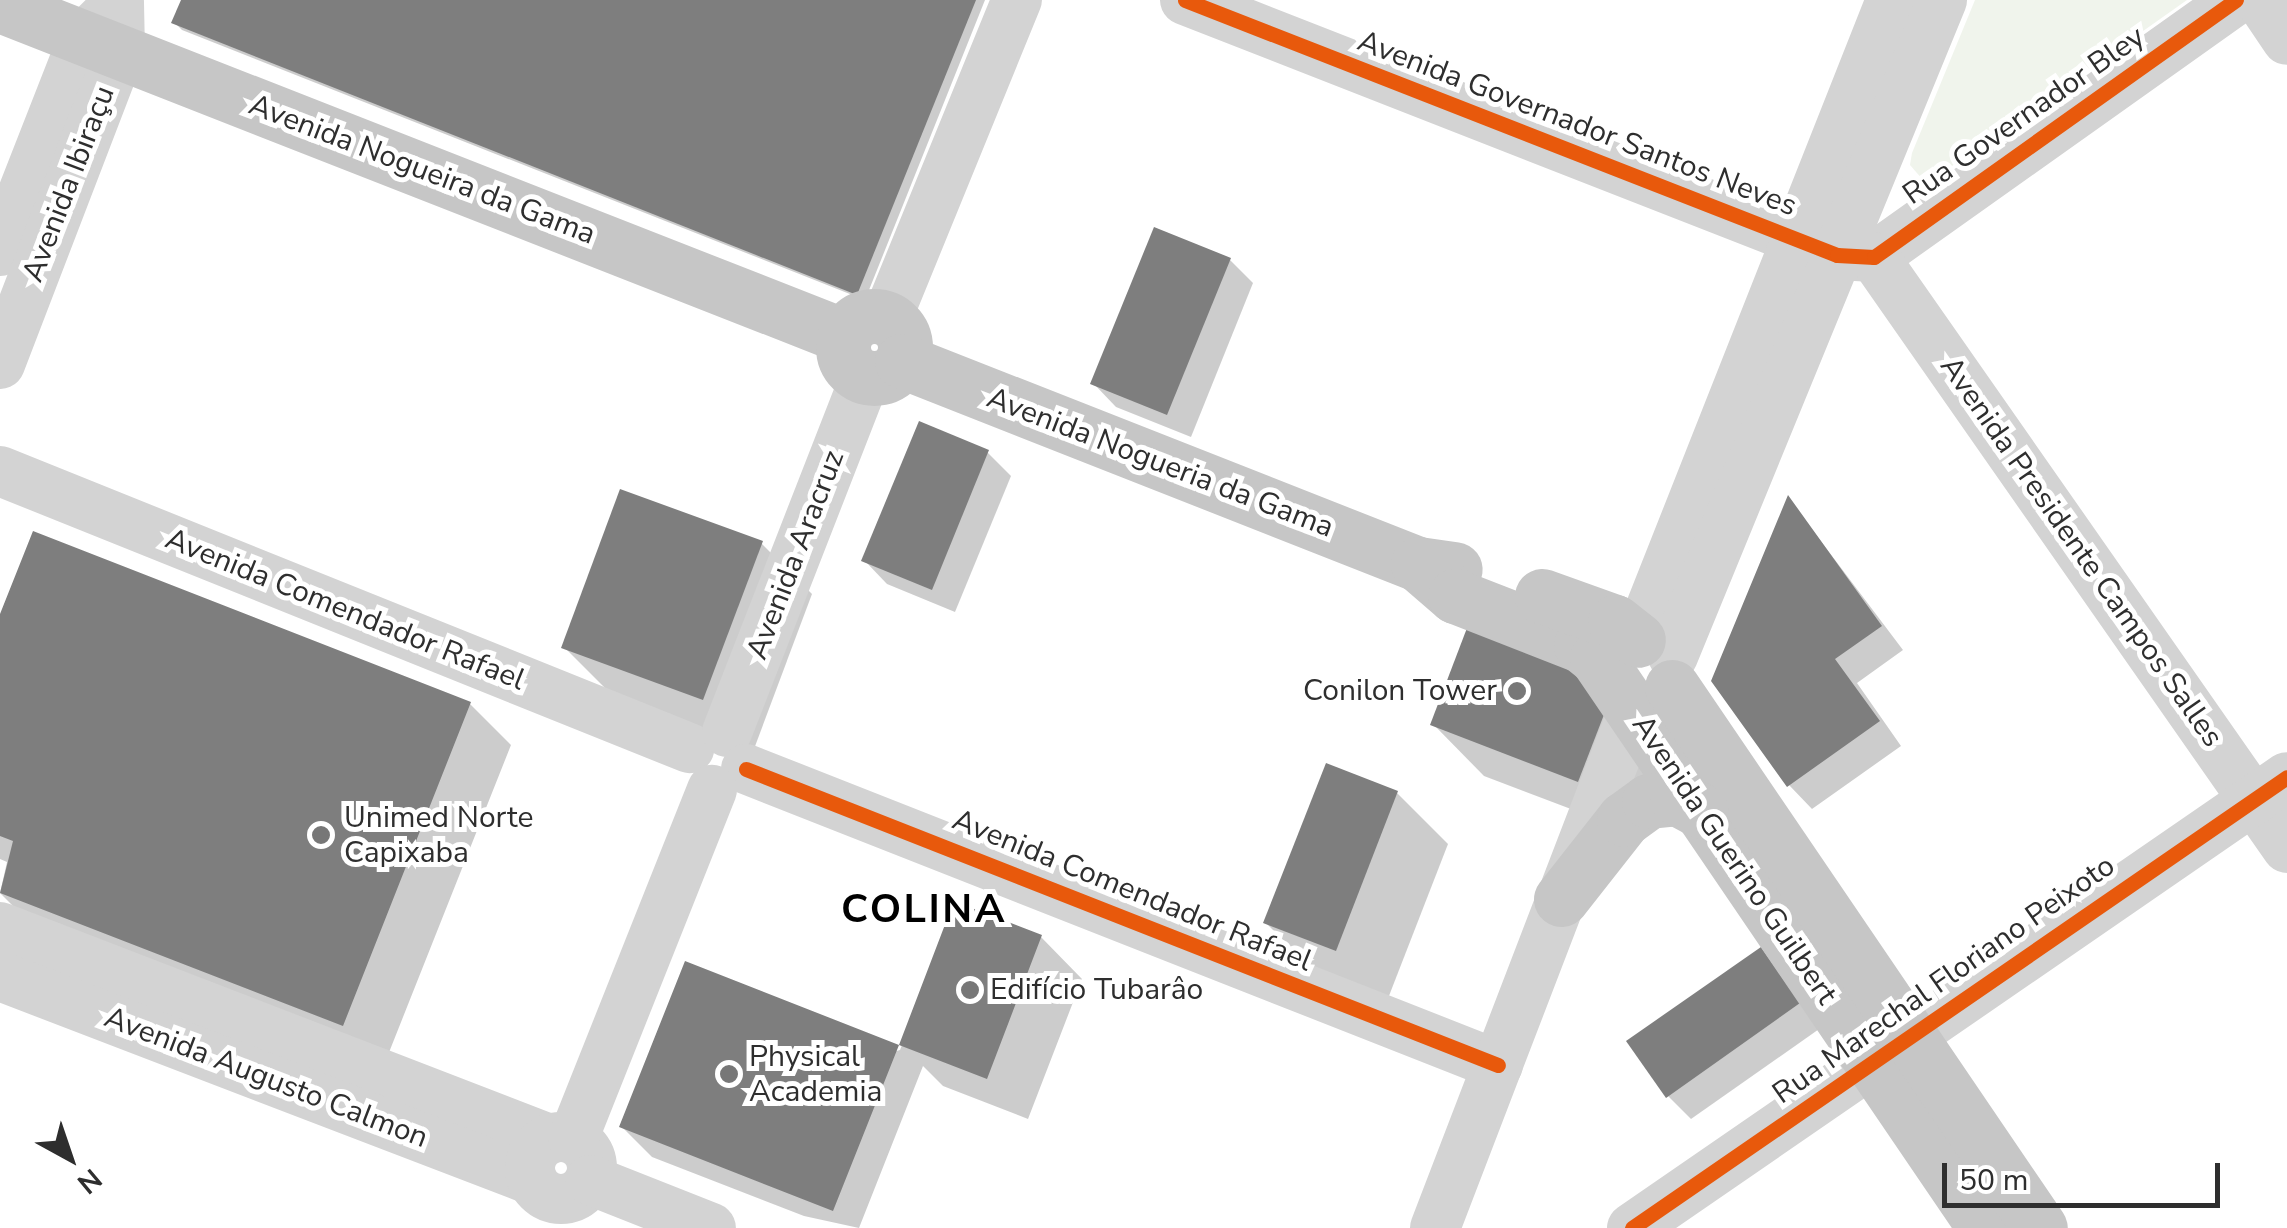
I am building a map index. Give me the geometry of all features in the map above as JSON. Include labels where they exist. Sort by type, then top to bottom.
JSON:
[{"type":"main road","name":"Avenida Nogueira da Gama","points":[[0,4],[111,23],[874,348]]},
{"type":"main road","name":"Avenida Nogueria da Gama","points":[[874,348],[1418,564],[1456,596],[1581,645],[1647,677]]},
{"type":"main road","name":"Avenida Guerino Guilbert","points":[[1647,677],[1700,810],[2040,1228]]},
{"type":"main road","name":"Avenida Guerino Guilbert","points":[[1647,677],[1891,1049],[1985,1228]]},
{"type":"main road","points":[[1561,899],[1624,819],[1649,801],[1676,798],[1700,810]]},
{"type":"street","name":"Avenida Aracruz","points":[[556,1177],[874,348],[1017,0]]},
{"type":"street","name":"Avenida Governador Santos Neves","points":[[1185,0],[1836,250]]},
{"type":"street","points":[[1836,250],[1891,0]]},
{"type":"street","points":[[1440,1225],[1647,677],[1942,0]]},
{"type":"street","name":"Rua Governador Bley","points":[[1836,250],[2236,0]]},
{"type":"street","points":[[2260,0],[2287,40]]},
{"type":"street","name":"Avenida Ibiraçu","points":[[0,251],[111,23]]},
{"type":"street","name":"Avenida Ibiraçu","points":[[0,364],[111,23]]},
{"type":"street","name":"Avenida Presidente Campos Salles","points":[[1836,250],[2271,788],[2287,848]]},
{"type":"street","name":"Avenida Comendador Rafael","points":[[0,471],[718,760],[1498,1065]]},
{"type":"street","name":"Rua Marechal Floriano Peixoto","points":[[1632,1228],[2271,788]]},
{"type":"street","points":[[0,927],[556,1177]]},
{"type":"street","name":"Avenida Augusto Calmon","points":[[0,976],[556,1177],[711,1228]]},
{"type":"shaded area","points":[[1975,0],[2187,0],[1935,178],[1923,180],[1910,165],[1912,153]]},
{"type":"building","points":[[181,0],[976,0],[857,295],[171,23]]},
{"type":"building","points":[[1154,227],[1231,258],[1167,415],[1090,384]]},
{"type":"building","points":[[919,421],[989,450],[932,590],[861,561]]},
{"type":"building","points":[[620,489],[763,541],[703,700],[561,648]]},
{"type":"building","points":[[1788,495],[1882,626],[1835,659],[1880,721],[1787,787],[1711,681]]},
{"type":"building","name":"Unimed Norte Capixaba","points":[[33,531],[471,702],[343,1026],[0,893],[13,841],[0,836],[0,614]]},
{"type":"building","name":"Conilon Tower","points":[[1467,628],[1578,671],[1605,712],[1578,782],[1430,725]]},
{"type":"building","points":[[1326,763],[1398,791],[1336,951],[1263,923]]},
{"type":"building","name":"Edifício Tubarâo","points":[[954,901],[1042,935],[987,1079],[899,1045]]},
{"type":"building","points":[[1761,947],[1800,1003],[1666,1098],[1626,1041]]},
{"type":"building","name":"Physical Academia","points":[[685,961],[899,1045],[833,1211],[619,1127]]},
{"type":"cycle path","points":[[1185,0],[1837,255],[1874,257],[2236,0]]},
{"type":"cycle path","points":[[746,769],[1498,1065]]},
{"type":"cycle path","points":[[1632,1228],[2287,777]]},
{"type":"place","name":"Conilon Tower","points":[[1517,691]]},
{"type":"place","name":"Unimed Norte Capixaba","points":[[321,835]]},
{"type":"place","name":"Edifício Tubarâo","points":[[970,990]]},
{"type":"place","name":"Physical Academia","points":[[729,1074]]},
{"type":"district","name":"COLINA","points":[[924,909]]}]
